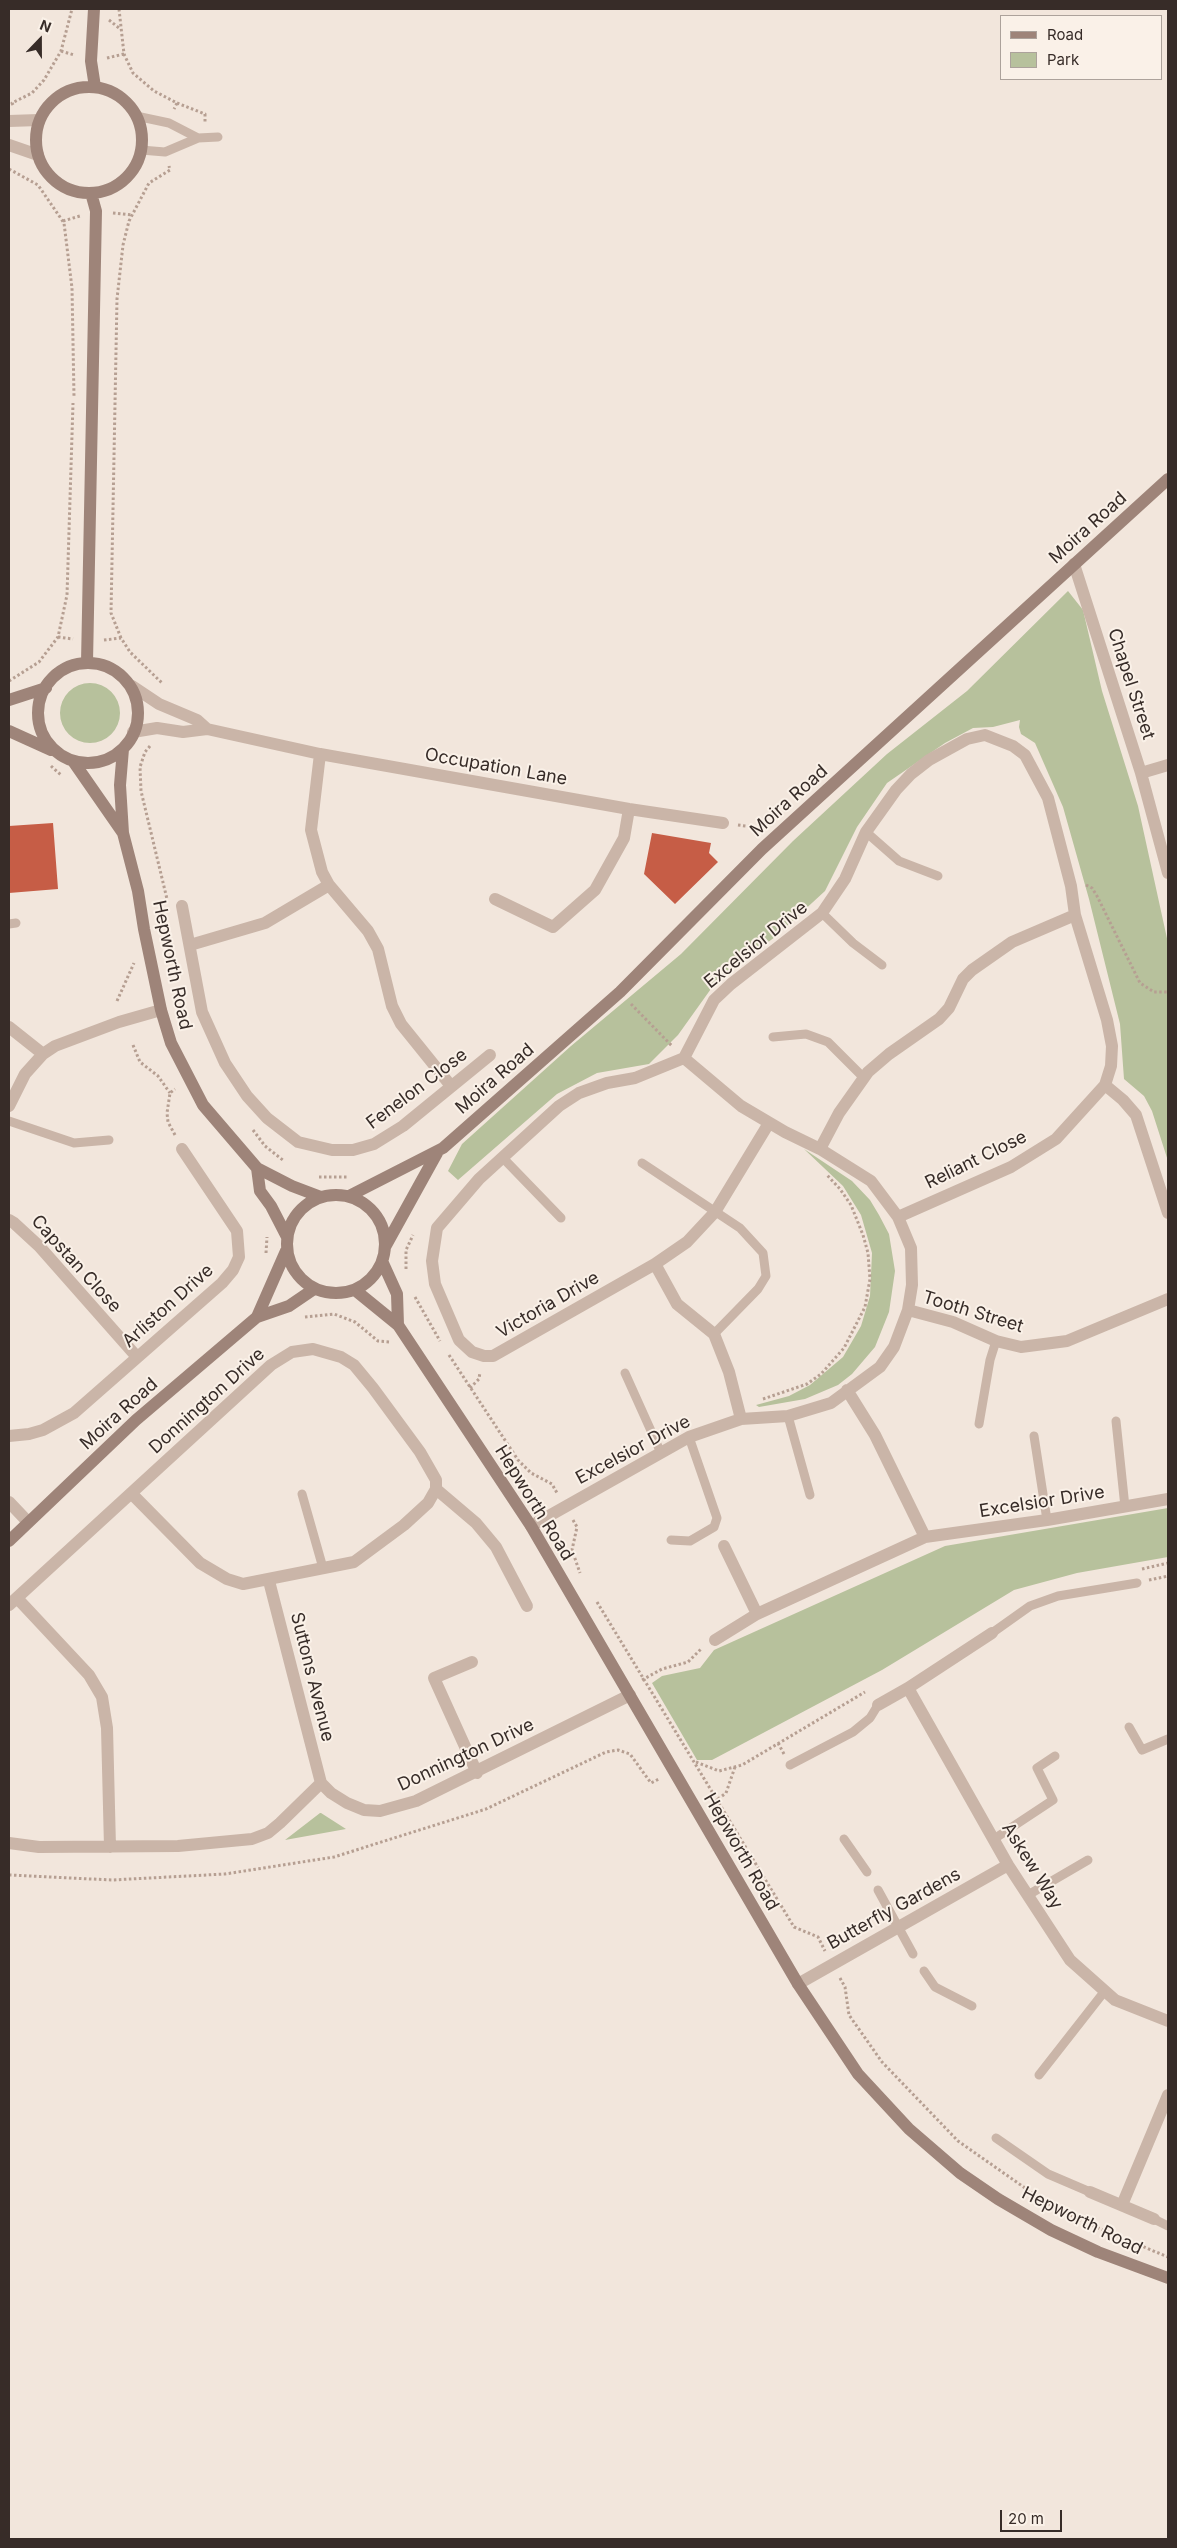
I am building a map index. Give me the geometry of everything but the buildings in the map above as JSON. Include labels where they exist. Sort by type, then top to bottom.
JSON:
[{"type":"street","points":[[94,9],[91,61],[95,87]]},
{"type":"street","points":[[95,87],[112,92],[126,102],[136,116],[141,133],[141,150],[135,166],[124,180],[109,189],[91,193],[74,191],[58,183],[45,171],[38,155],[35,138],[39,120],[48,105],[61,94],[78,88],[95,87]]},
{"type":"street","points":[[9,121],[39,120]]},
{"type":"street","points":[[9,145],[38,155]]},
{"type":"street","points":[[88,662],[96,211],[91,193]]},
{"type":"street","name":"Moira Road","points":[[349,1196],[437,1153],[620,992],[782,831],[1168,479]]},
{"type":"street","name":"Chapel Street","points":[[1074,564],[1141,773],[1168,873]]},
{"type":"street","points":[[54,751],[41,731],[40,701],[54,676],[74,666],[88,662],[114,670],[132,686],[159,704],[197,720],[207,729]]},
{"type":"street","points":[[9,731],[54,751],[73,762],[96,764],[113,757],[123,749],[133,732],[137,700],[132,686]]},
{"type":"street","points":[[9,700],[46,688]]},
{"type":"street","points":[[133,732],[157,728],[183,732],[207,729]]},
{"type":"street","name":"Occupation Lane","points":[[207,729],[320,754],[629,809],[723,823]]},
{"type":"street","name":"Excelsior Drive","points":[[531,1526],[689,1437],[742,1419],[788,1416],[831,1403],[880,1367],[894,1347],[908,1310],[912,1285],[911,1248],[898,1217],[871,1181],[820,1149],[769,1123],[741,1106],[684,1058],[714,1000],[731,984],[822,913],[845,879],[866,832],[896,790],[911,774],[929,760],[967,739],[986,735],[998,738],[1025,755],[1037,775],[1054,819],[1075,915],[1108,1020],[1112,1046],[1111,1066],[1105,1085]]},
{"type":"street","name":"Hepworth Road","points":[[123,749],[120,785],[122,834],[138,891],[161,1010],[177,1057],[203,1105],[257,1168],[292,1186],[321,1197]]},
{"type":"street","points":[[320,754],[311,830],[318,863],[329,885],[353,910],[378,949],[392,1006],[401,1024],[451,1086]]},
{"type":"street","name":"Hepworth Road","points":[[73,762],[122,834]]},
{"type":"street","points":[[1141,773],[1168,765]]},
{"type":"street","points":[[494,899],[553,927],[595,890],[624,838],[629,809]]},
{"type":"street","points":[[190,945],[265,923],[329,885]]},
{"type":"street","name":"Fenelon Close","points":[[182,906],[202,1012],[225,1063],[247,1096],[267,1118],[298,1142],[332,1150],[353,1150],[374,1144],[404,1126],[490,1055]]},
{"type":"street","points":[[820,1149],[839,1113],[864,1078],[889,1054],[939,1019],[949,1008],[963,979],[972,970],[1012,942],[1075,915]]},
{"type":"street","points":[[9,1106],[25,1074],[43,1054],[55,1046],[112,1024],[161,1010]]},
{"type":"street","points":[[9,1027],[43,1054]]},
{"type":"street","name":"Victoria Drive","points":[[684,1058],[635,1078],[607,1082],[579,1093],[559,1106],[502,1157],[456,1204],[437,1228],[432,1261],[435,1284],[459,1340],[472,1352],[484,1356],[493,1356],[655,1264],[687,1242],[715,1212],[769,1123]]},
{"type":"street","points":[[1105,1085],[1123,1100],[1136,1115],[1168,1213]]},
{"type":"street","name":"Reliant Close","points":[[898,1217],[1010,1166],[1056,1139],[1105,1085]]},
{"type":"street","name":"Arliston Drive","points":[[9,1436],[29,1434],[60,1422],[74,1413],[222,1283],[233,1270],[239,1258],[237,1231],[182,1149]]},
{"type":"street","name":"Moira Road","points":[[385,1248],[437,1153]]},
{"type":"street","points":[[257,1168],[260,1192],[271,1206],[287,1237]]},
{"type":"street","points":[[349,1196],[361,1202],[376,1216],[384,1234],[385,1248],[382,1261],[376,1272],[355,1290],[342,1293],[327,1293],[314,1288],[300,1279],[291,1266],[286,1251],[287,1237],[291,1224],[298,1214],[321,1197],[349,1196]]},
{"type":"street","name":"Capstan Close","points":[[9,1220],[14,1222],[39,1246],[136,1357]]},
{"type":"street","name":"Moira Road","points":[[257,1317],[286,1251]]},
{"type":"street","points":[[382,1261],[397,1294],[398,1325]]},
{"type":"street","points":[[655,1264],[677,1304],[714,1334],[729,1372],[742,1419]]},
{"type":"street","name":"Moira Road","points":[[9,1541],[136,1420],[257,1317],[289,1306],[314,1288]]},
{"type":"street","name":"Hepworth Road","points":[[355,1290],[398,1325],[531,1526],[798,1984],[858,2074],[909,2129],[960,2173],[998,2200],[1051,2230],[1132,2266],[1168,2278]]},
{"type":"street","name":"Tooth Street","points":[[908,1310],[952,1322],[996,1341],[1022,1347],[1067,1341],[1168,1299]]},
{"type":"street","name":"Donnington Drive","points":[[13,1601],[271,1365],[292,1352],[313,1350],[341,1357],[354,1365],[420,1452],[436,1480],[436,1489]]},
{"type":"street","points":[[847,1390],[875,1435],[925,1537]]},
{"type":"street","points":[[131,1493],[200,1564],[243,1584],[269,1581],[354,1562],[373,1550],[428,1503],[436,1489],[476,1523],[496,1547],[528,1606]]},
{"type":"street","name":"Excelsior Drive","points":[[715,1640],[758,1614],[925,1537],[1047,1520],[1168,1499]]},
{"type":"street","points":[[9,1502],[28,1522]]},
{"type":"street","points":[[724,1546],[758,1614]]},
{"type":"street","name":"Suttons Avenue","points":[[269,1581],[321,1783]]},
{"type":"street","points":[[13,1601],[89,1675],[102,1697],[106,1728],[110,1847]]},
{"type":"street","points":[[878,1704],[908,1688],[992,1632]]},
{"type":"street","points":[[472,1662],[434,1678],[477,1773]]},
{"type":"street","name":"Askew Way","points":[[908,1688],[1008,1865],[1070,1960],[1115,2000],[1168,2020]]},
{"type":"street","name":"Donnington Drive","points":[[321,1783],[331,1794],[346,1803],[364,1810],[380,1810],[416,1801],[477,1773],[628,1692]]},
{"type":"street","points":[[9,1843],[39,1847],[178,1846],[252,1839],[268,1832],[280,1823],[321,1783]]},
{"type":"street","name":"Butterfly Gardens","points":[[798,1984],[1008,1865]]},
{"type":"street","points":[[1122,2205],[1168,2095]]},
{"type":"street","points":[[1090,2192],[1154,2219]]},
{"type":"lane","points":[[136,116],[169,122],[198,138]]},
{"type":"lane","points":[[141,150],[165,152],[198,138],[218,138]]},
{"type":"lane","points":[[866,832],[898,861],[938,876]]},
{"type":"lane","points":[[822,913],[853,943],[882,965]]},
{"type":"lane","points":[[772,1037],[806,1034],[828,1042],[864,1078]]},
{"type":"lane","points":[[9,1121],[74,1143],[109,1140]]},
{"type":"lane","points":[[502,1157],[561,1218]]},
{"type":"lane","points":[[642,1164],[740,1228],[756,1243],[763,1253],[766,1276],[758,1289],[714,1334]]},
{"type":"lane","points":[[979,1424],[990,1360],[996,1341]]},
{"type":"lane","points":[[625,1373],[661,1453]]},
{"type":"lane","points":[[788,1416],[810,1496]]},
{"type":"lane","points":[[1116,1421],[1126,1507]]},
{"type":"lane","points":[[1034,1436],[1047,1520]]},
{"type":"lane","points":[[671,1540],[690,1541],[714,1527],[717,1518],[689,1437]]},
{"type":"lane","points":[[302,1494],[324,1568]]},
{"type":"lane","points":[[992,1632],[1030,1606],[1058,1596],[1137,1582]]},
{"type":"lane","points":[[790,1765],[853,1732],[870,1718],[878,1704]]},
{"type":"lane","points":[[1129,1727],[1142,1750],[1168,1739]]},
{"type":"lane","points":[[994,1839],[1053,1800],[1037,1768],[1055,1756]]},
{"type":"lane","points":[[844,1839],[867,1872]]},
{"type":"lane","points":[[1028,1895],[1088,1860]]},
{"type":"lane","points":[[878,1890],[900,1927],[913,1954]]},
{"type":"lane","points":[[924,1971],[935,1987],[972,2006]]},
{"type":"lane","points":[[1039,2074],[1104,1992]]},
{"type":"lane","points":[[996,2138],[1048,2174],[1090,2192]]},
{"type":"lane","points":[[1154,2219],[1168,2226]]},
{"type":"path","points":[[118,9],[124,54],[133,73],[154,91],[205,114]]},
{"type":"path","points":[[12,103],[32,94],[44,80],[61,51],[72,10]]},
{"type":"path","points":[[174,111],[177,103]]},
{"type":"path","points":[[162,684],[130,652],[121,638],[111,613],[117,300],[123,245],[129,221],[149,183],[170,170],[167,159]]},
{"type":"path","points":[[9,169],[38,185],[53,204],[64,223],[70,254],[74,398],[67,595],[58,637],[39,662],[9,681]]},
{"type":"path","points":[[113,639],[121,638]]},
{"type":"path","points":[[151,745],[145,752],[140,767],[140,791],[168,903]]},
{"type":"path","points":[[723,823],[782,831]]},
{"type":"path","points":[[1070,886],[1088,885],[1092,888],[1140,983],[1154,992],[1168,992]]},
{"type":"path","points":[[117,1001],[134,962]]},
{"type":"path","points":[[620,992],[684,1058]]},
{"type":"path","points":[[133,1045],[140,1062],[158,1076],[170,1093],[168,1122],[182,1149]]},
{"type":"path","points":[[170,1093],[175,1089]]},
{"type":"path","points":[[738,1405],[778,1396],[807,1384],[821,1374],[844,1348],[865,1308],[870,1279],[868,1253],[863,1235],[851,1205],[840,1189],[821,1169]]},
{"type":"path","points":[[265,1262],[266,1229]]},
{"type":"path","points":[[296,1319],[317,1314],[334,1314],[355,1322],[378,1342]]},
{"type":"path","points":[[470,1388],[518,1460],[531,1473],[552,1484]]},
{"type":"path","points":[[577,1527],[572,1550],[584,1580]]},
{"type":"path","points":[[594,1596],[794,1927],[818,1937]]},
{"type":"path","points":[[628,1692],[644,1679],[662,1669],[688,1662],[705,1645],[715,1640]]},
{"type":"path","points":[[9,1875],[112,1880],[224,1874],[334,1857],[486,1810],[606,1752],[618,1750],[630,1754],[651,1783]]},
{"type":"path","points":[[718,1799],[726,1793],[735,1766]]},
{"type":"green space","points":[[1068,591],[1083,610],[1102,691],[1138,806],[1168,943],[1168,1161],[1152,1111],[1144,1096],[1124,1079],[1120,1024],[1089,899],[1063,807],[1035,743],[1021,734],[1020,720],[993,727],[973,728],[945,743],[887,783],[857,827],[825,891],[775,937],[718,979],[678,1035],[649,1064],[597,1073],[557,1094],[458,1180],[448,1171],[462,1144],[571,1046],[681,954],[793,841],[887,754],[967,691]]},
{"type":"green space","points":[[90,683],[102,685],[115,696],[120,713],[118,725],[107,738],[90,743],[78,741],[65,730],[60,713],[62,701],[73,688]]},
{"type":"green space","points":[[804,1149],[852,1181],[870,1200],[889,1234],[895,1271],[889,1312],[875,1347],[852,1374],[838,1385],[805,1399],[759,1407],[756,1405],[789,1396],[810,1385],[843,1357],[861,1326],[870,1296],[872,1253],[861,1215],[843,1186]]},
{"type":"green space","points":[[1168,1508],[1168,1557],[1077,1573],[1014,1590],[882,1670],[712,1760],[697,1760],[652,1683],[662,1676],[700,1668],[714,1650],[945,1546]]},
{"type":"green space","points":[[320,1813],[346,1829],[285,1840]]}]
